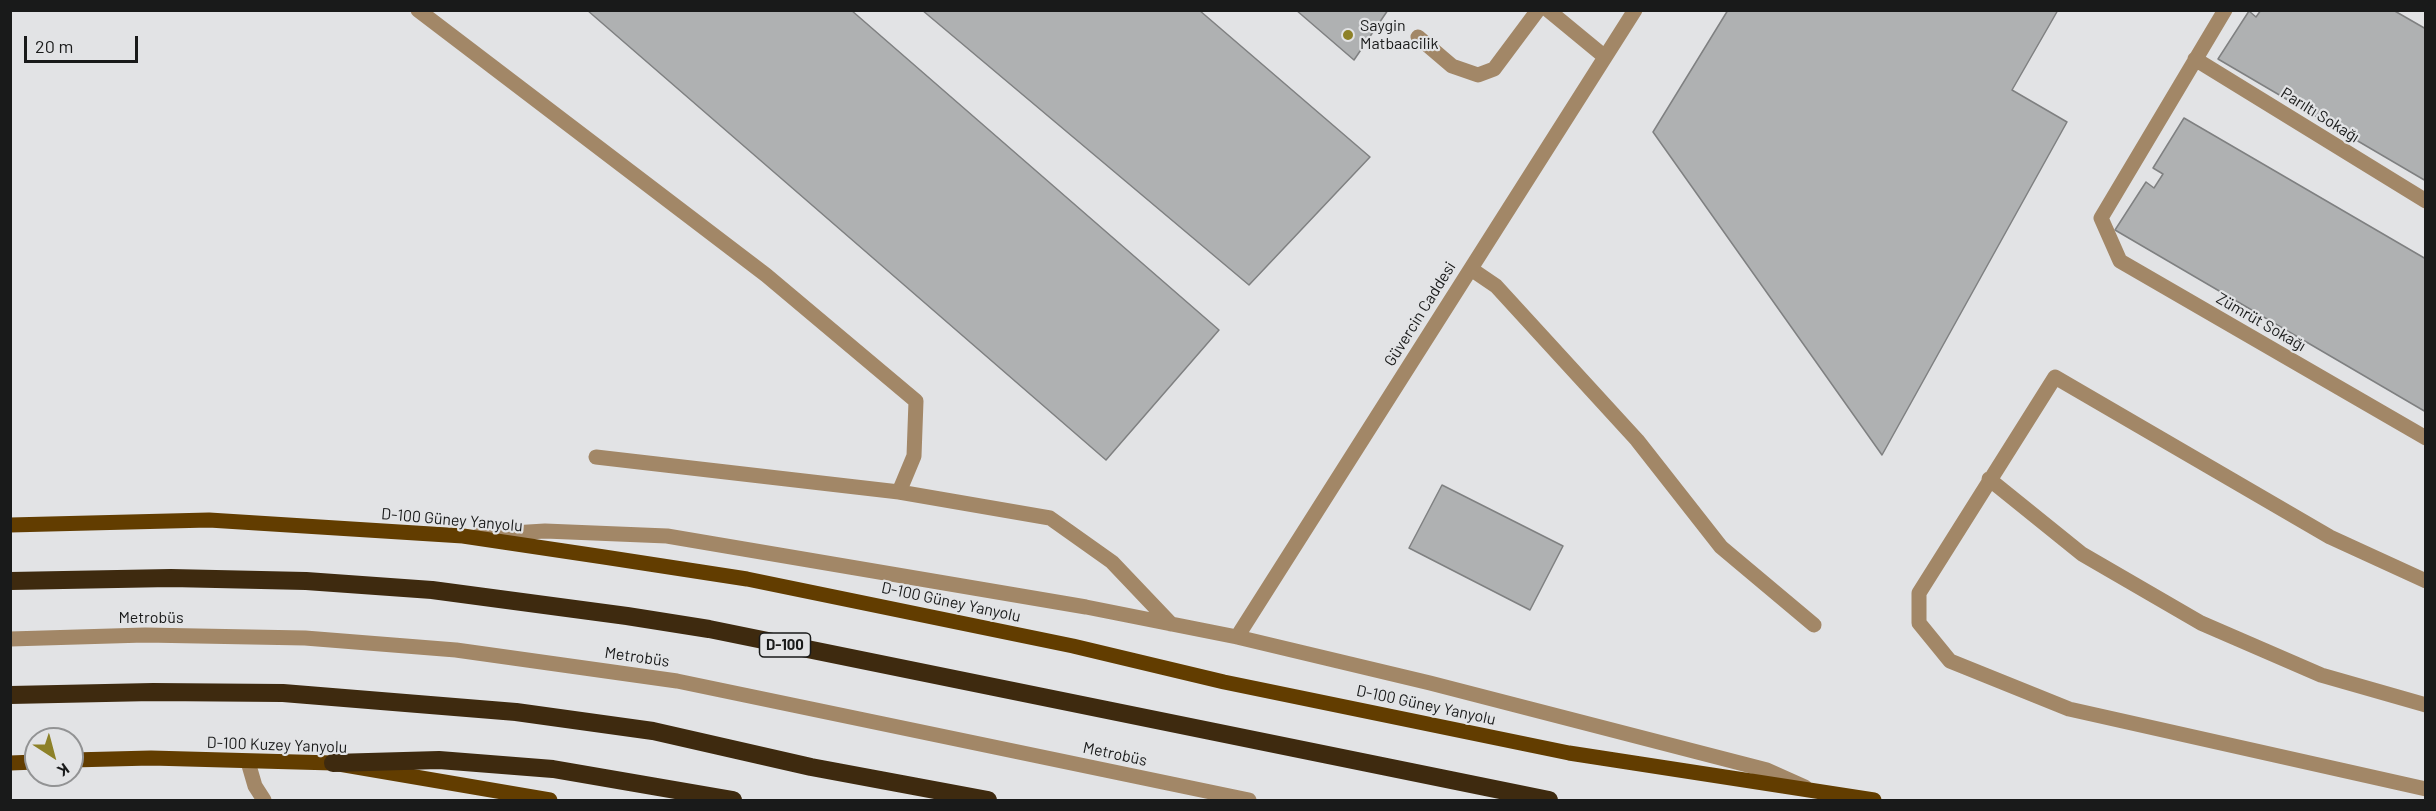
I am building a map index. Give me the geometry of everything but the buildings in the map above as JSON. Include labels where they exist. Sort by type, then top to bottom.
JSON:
[{"type":"highway","name":"D-100","points":[[10,581],[159,579],[306,581],[432,590],[627,616],[709,629],[1549,801]]},
{"type":"highway","points":[[10,695],[153,692],[283,693],[516,712],[652,731],[811,766],[988,801]]},
{"type":"highway","points":[[333,763],[439,760],[553,769],[732,801]]},
{"type":"main road","name":"D-100 Güney Yanyolu","points":[[10,525],[209,520],[463,536],[747,579],[1073,646],[1224,682],[1569,753],[1874,801]]},
{"type":"main road","name":"D-100 Kuzey Yanyolu","points":[[84,760],[151,758],[333,763],[549,801]]},
{"type":"street","points":[[418,10],[766,275],[916,400],[914,456],[899,492]]},
{"type":"street","points":[[1418,37],[1452,66],[1478,75],[1494,69],[1538,10]]},
{"type":"street","points":[[1548,10],[1605,57]]},
{"type":"street","name":"Güvercin Caddesi","points":[[1237,637],[1635,10]]},
{"type":"street","points":[[2195,59],[2224,10]]},
{"type":"street","name":"Parıltı Sokağı","points":[[2195,59],[2426,201]]},
{"type":"street","name":"Zümrüt Sokağı","points":[[2195,59],[2101,218],[2120,261],[2426,438]]},
{"type":"street","points":[[1471,269],[1496,286],[1637,440],[1721,548],[1814,625]]},
{"type":"street","points":[[2426,581],[2330,537],[2055,377],[1919,593],[1919,623],[1950,660],[2068,709],[2426,789]]},
{"type":"street","points":[[596,457],[899,492],[1050,518],[1112,562],[1171,624]]},
{"type":"street","points":[[1989,479],[2082,554],[2200,623],[2321,675],[2426,705]]},
{"type":"street","points":[[463,536],[544,531],[667,536],[1171,624],[1237,637],[1430,683],[1767,770],[1814,791]]},
{"type":"street","name":"Metrobüs","points":[[10,639],[145,635],[305,638],[456,650],[677,681],[1249,801]]},
{"type":"street","points":[[248,762],[255,786],[264,801]]},
{"type":"place","name":"Saygin Matbaacilik","points":[[1348,35]]}]
